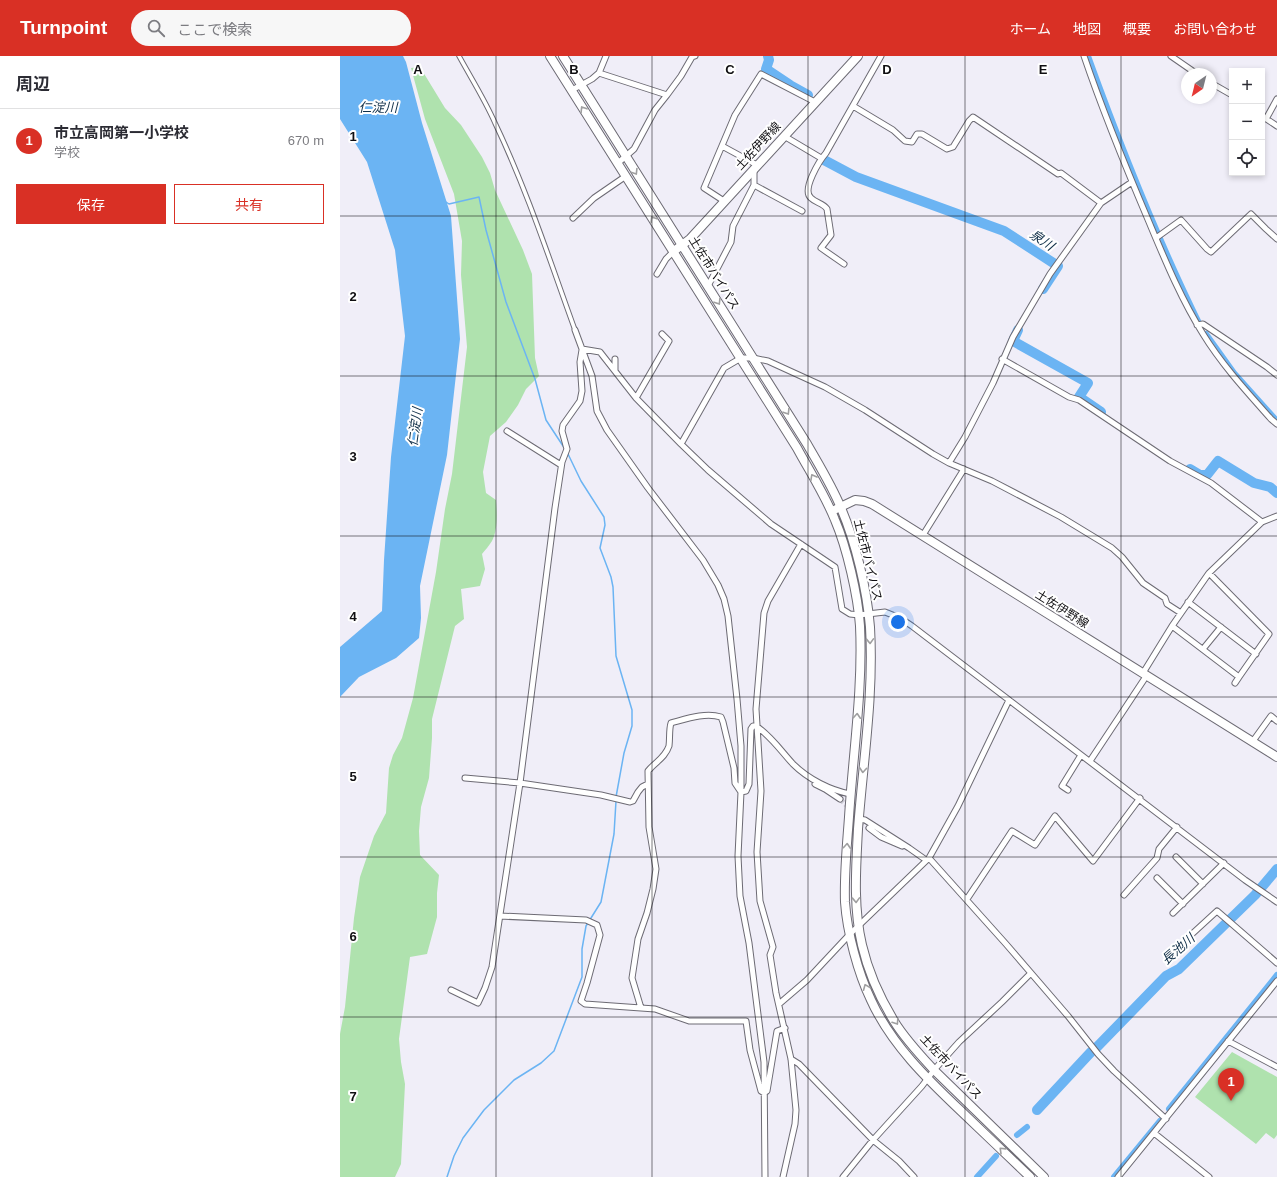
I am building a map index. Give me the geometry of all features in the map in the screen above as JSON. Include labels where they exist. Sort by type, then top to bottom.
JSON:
[{"type":"main road","name":"土佐市バイパス","points":[[550,56],[797,448],[832,511],[837,523],[849,566],[860,627],[860,668],[845,864],[845,904],[853,948],[860,973],[871,1000],[887,1029],[910,1059],[928,1079],[1030,1177]]},
{"type":"main road","name":"土佐市バイパス","points":[[563,56],[807,444],[841,507],[852,536],[859,564],[868,614],[871,669],[856,867],[856,904],[862,946],[870,970],[894,1021],[917,1052],[1044,1177]]},
{"type":"main road","name":"土佐伊野線","points":[[674,251],[690,239],[858,56]]},
{"type":"main road","name":"土佐伊野線","points":[[832,511],[855,500],[864,501],[923,536],[1277,757]]},
{"type":"street","points":[[460,56],[495,122],[533,213],[592,376],[597,411],[607,430],[702,560],[718,585],[724,599],[728,616],[741,746],[741,792],[738,856],[740,896],[749,943],[763,1055],[765,1177]]},
{"type":"street","points":[[572,90],[592,79],[599,73],[606,56]]},
{"type":"street","points":[[618,163],[634,149],[655,110],[681,76],[692,57],[695,56]]},
{"type":"street","points":[[844,264],[821,248],[831,235],[827,208],[811,199],[808,193],[808,186],[822,158],[881,56]]},
{"type":"street","points":[[1084,56],[1111,131],[1187,307],[1216,354],[1236,380],[1277,424]]},
{"type":"street","points":[[1171,56],[1188,68]]},
{"type":"street","points":[[599,73],[667,94]]},
{"type":"street","points":[[724,201],[704,188],[735,115],[760,74],[815,102]]},
{"type":"street","points":[[1217,86],[1229,93]]},
{"type":"street","points":[[1265,117],[1277,99]]},
{"type":"street","points":[[853,106],[893,130],[905,141],[912,142],[917,134],[922,134],[947,149],[953,147],[968,121],[973,117],[1058,174],[1061,173],[1101,203]]},
{"type":"street","points":[[1265,119],[1277,126]]},
{"type":"street","points":[[784,136],[822,158]]},
{"type":"street","points":[[708,286],[731,242],[732,226],[754,185],[756,167],[722,146]]},
{"type":"street","points":[[574,218],[594,198],[626,176]]},
{"type":"street","points":[[950,463],[987,395],[1013,337],[1050,274],[1101,203],[1132,182]]},
{"type":"street","points":[[754,185],[802,211]]},
{"type":"street","points":[[1156,238],[1181,220],[1211,252],[1251,214],[1277,239]]},
{"type":"street","points":[[657,274],[666,259],[674,251]]},
{"type":"street","points":[[1197,325],[1203,324],[1267,367],[1277,376]]},
{"type":"street","points":[[636,398],[669,341],[662,334]]},
{"type":"street","points":[[582,349],[600,352],[636,398],[708,470],[771,524],[835,567],[842,609],[850,614],[859,615],[884,612],[900,618],[1140,798],[1256,888],[1277,902]]},
{"type":"street","points":[[452,990],[478,1003],[492,967],[520,783],[561,465],[567,449],[562,431],[563,425],[580,401],[582,391],[580,362],[582,349]]},
{"type":"street","points":[[681,444],[724,368],[741,358],[753,358],[768,361],[825,387],[865,410],[933,454],[992,481],[1061,517],[1112,548],[1122,557],[1143,583],[1165,598],[1167,604],[1181,613]]},
{"type":"street","points":[[615,359],[615,371]]},
{"type":"street","points":[[1002,359],[1069,397],[1079,400],[1170,461],[1211,484],[1262,522]]},
{"type":"street","points":[[507,431],[561,465]]},
{"type":"street","points":[[923,536],[964,469]]},
{"type":"street","points":[[1090,761],[1145,674],[1172,626],[1209,573],[1262,522],[1277,516]]},
{"type":"street","points":[[783,1177],[795,1124],[796,1110],[791,1059],[770,954],[773,947],[760,901],[757,872],[756,852],[761,791],[756,709],[764,613],[768,601],[801,544]]},
{"type":"street","points":[[1209,573],[1269,634],[1235,682]]},
{"type":"street","points":[[1188,602],[1256,654]]},
{"type":"street","points":[[1172,626],[1239,677]]},
{"type":"street","points":[[1203,649],[1221,627]]},
{"type":"street","points":[[779,1004],[807,980],[850,934],[927,859],[958,806],[1009,700]]},
{"type":"street","points":[[641,1008],[632,978],[638,939],[647,913],[656,869],[650,827],[648,771],[662,758],[668,748],[671,735],[671,723],[695,716],[721,717],[734,768],[735,783],[741,792]]},
{"type":"street","points":[[1253,741],[1271,716],[1277,721]]},
{"type":"street","points":[[741,792],[746,791],[748,784],[751,729],[753,726],[756,726]]},
{"type":"street","points":[[756,726],[764,730],[793,764],[803,773],[814,780],[842,793],[850,794]]},
{"type":"street","points":[[1068,790],[1062,786],[1081,755]]},
{"type":"street","points":[[803,773],[809,781],[840,799]]},
{"type":"street","points":[[465,778],[520,783],[601,795],[630,802],[633,801],[642,787],[648,784]]},
{"type":"street","points":[[967,899],[1012,831],[1034,845],[1055,816],[1093,861],[1140,798]]},
{"type":"street","points":[[859,819],[865,820],[927,859],[967,899],[1068,1016],[1098,1054],[1119,1076],[1166,1118]]},
{"type":"street","points":[[1124,895],[1157,858],[1159,849],[1177,827]]},
{"type":"street","points":[[869,828],[881,837],[909,848]]},
{"type":"street","points":[[1176,857],[1203,884]]},
{"type":"street","points":[[1173,913],[1224,863]]},
{"type":"street","points":[[1157,878],[1183,904]]},
{"type":"street","points":[[1168,956],[1217,911],[1277,963]]},
{"type":"street","points":[[500,916],[586,920],[597,925],[600,935],[581,1001],[585,1004],[655,1009],[688,1021],[746,1021],[750,1050],[761,1091],[764,1093]]},
{"type":"street","points":[[843,1177],[873,1140],[959,1042],[1031,973]]},
{"type":"street","points":[[1118,1177],[1277,981]]},
{"type":"street","points":[[764,1093],[767,1091],[777,1031],[785,1028]]},
{"type":"street","points":[[1228,1041],[1277,1067]]},
{"type":"street","points":[[791,1059],[799,1064],[873,1140],[899,1161],[914,1177]]},
{"type":"street","points":[[1154,1133],[1209,1177]]},
{"type":"green space","points":[[420,67],[445,108],[461,125],[482,157],[490,173],[495,190],[523,250],[532,274],[535,358],[539,376],[526,389],[518,405],[506,422],[490,436],[483,472],[486,493],[496,500],[497,515],[494,537],[482,554],[485,569],[480,586],[461,589],[464,619],[455,626],[432,719],[429,778],[421,807],[419,831],[420,855],[439,875],[437,917],[427,954],[410,957],[399,1039],[405,1084],[401,1164],[395,1177],[340,1177],[340,1034],[345,1007],[354,918],[360,877],[374,836],[386,813],[389,768],[393,755],[402,738],[413,698],[452,474],[467,347],[461,275],[462,241],[454,194],[425,119],[411,68]]},
{"type":"green space","points":[[1232,1052],[1277,1077],[1277,1135],[1274,1139],[1266,1133],[1256,1144],[1195,1097]]},
{"type":"water","name":"仁淀川","points":[[340,56],[403,56],[406,62],[422,123],[451,216],[460,339],[447,455],[420,586],[421,618],[419,638],[396,658],[359,677],[340,697],[340,647],[382,611],[391,457],[405,336],[395,250],[367,162],[340,119]]},
{"type":"waterway","name":"泉川","points":[[768,56],[769,60],[766,69],[808,95]]},
{"type":"waterway","points":[[1088,56],[1140,192],[1200,325]]},
{"type":"waterway","name":"泉川","points":[[824,160],[856,177],[1004,231],[1058,266],[1043,289]]},
{"type":"waterway","points":[[446,202],[449,204],[479,197],[486,230],[506,302],[535,379],[546,420],[565,449]]},
{"type":"waterway","name":"泉川","points":[[1018,330],[1013,341],[1088,383],[1079,397],[1101,412]]},
{"type":"waterway","points":[[1206,334],[1234,373],[1277,421]]},
{"type":"waterway","points":[[568,454],[581,481],[604,517],[605,525],[600,548],[611,577],[613,587],[616,656],[632,710],[632,726],[624,753],[616,797]]},
{"type":"waterway","name":"泉川","points":[[1190,469],[1200,475],[1207,475],[1218,461],[1254,483],[1270,487],[1277,493]]},
{"type":"waterway","points":[[447,1177],[454,1156],[463,1138],[484,1110],[514,1080],[541,1063],[554,1051],[582,977],[582,949],[586,926],[601,902],[614,834],[616,801]]},
{"type":"waterway","name":"長池川","points":[[1096,1048],[1166,976],[1179,969],[1255,895],[1277,869]]},
{"type":"waterway","points":[[1169,1109],[1277,975]]},
{"type":"waterway","name":"長池川","points":[[1037,1110],[1091,1052]]},
{"type":"waterway","points":[[1114,1177],[1160,1121]]},
{"type":"waterway","points":[[1017,1135],[1027,1127]]},
{"type":"waterway","points":[[977,1177],[996,1156]]},
{"type":"tunnel","points":[[840,799],[869,828]]},
{"type":"place","name":"市立高岡第一小学校","points":[[1231,1101]]}]
